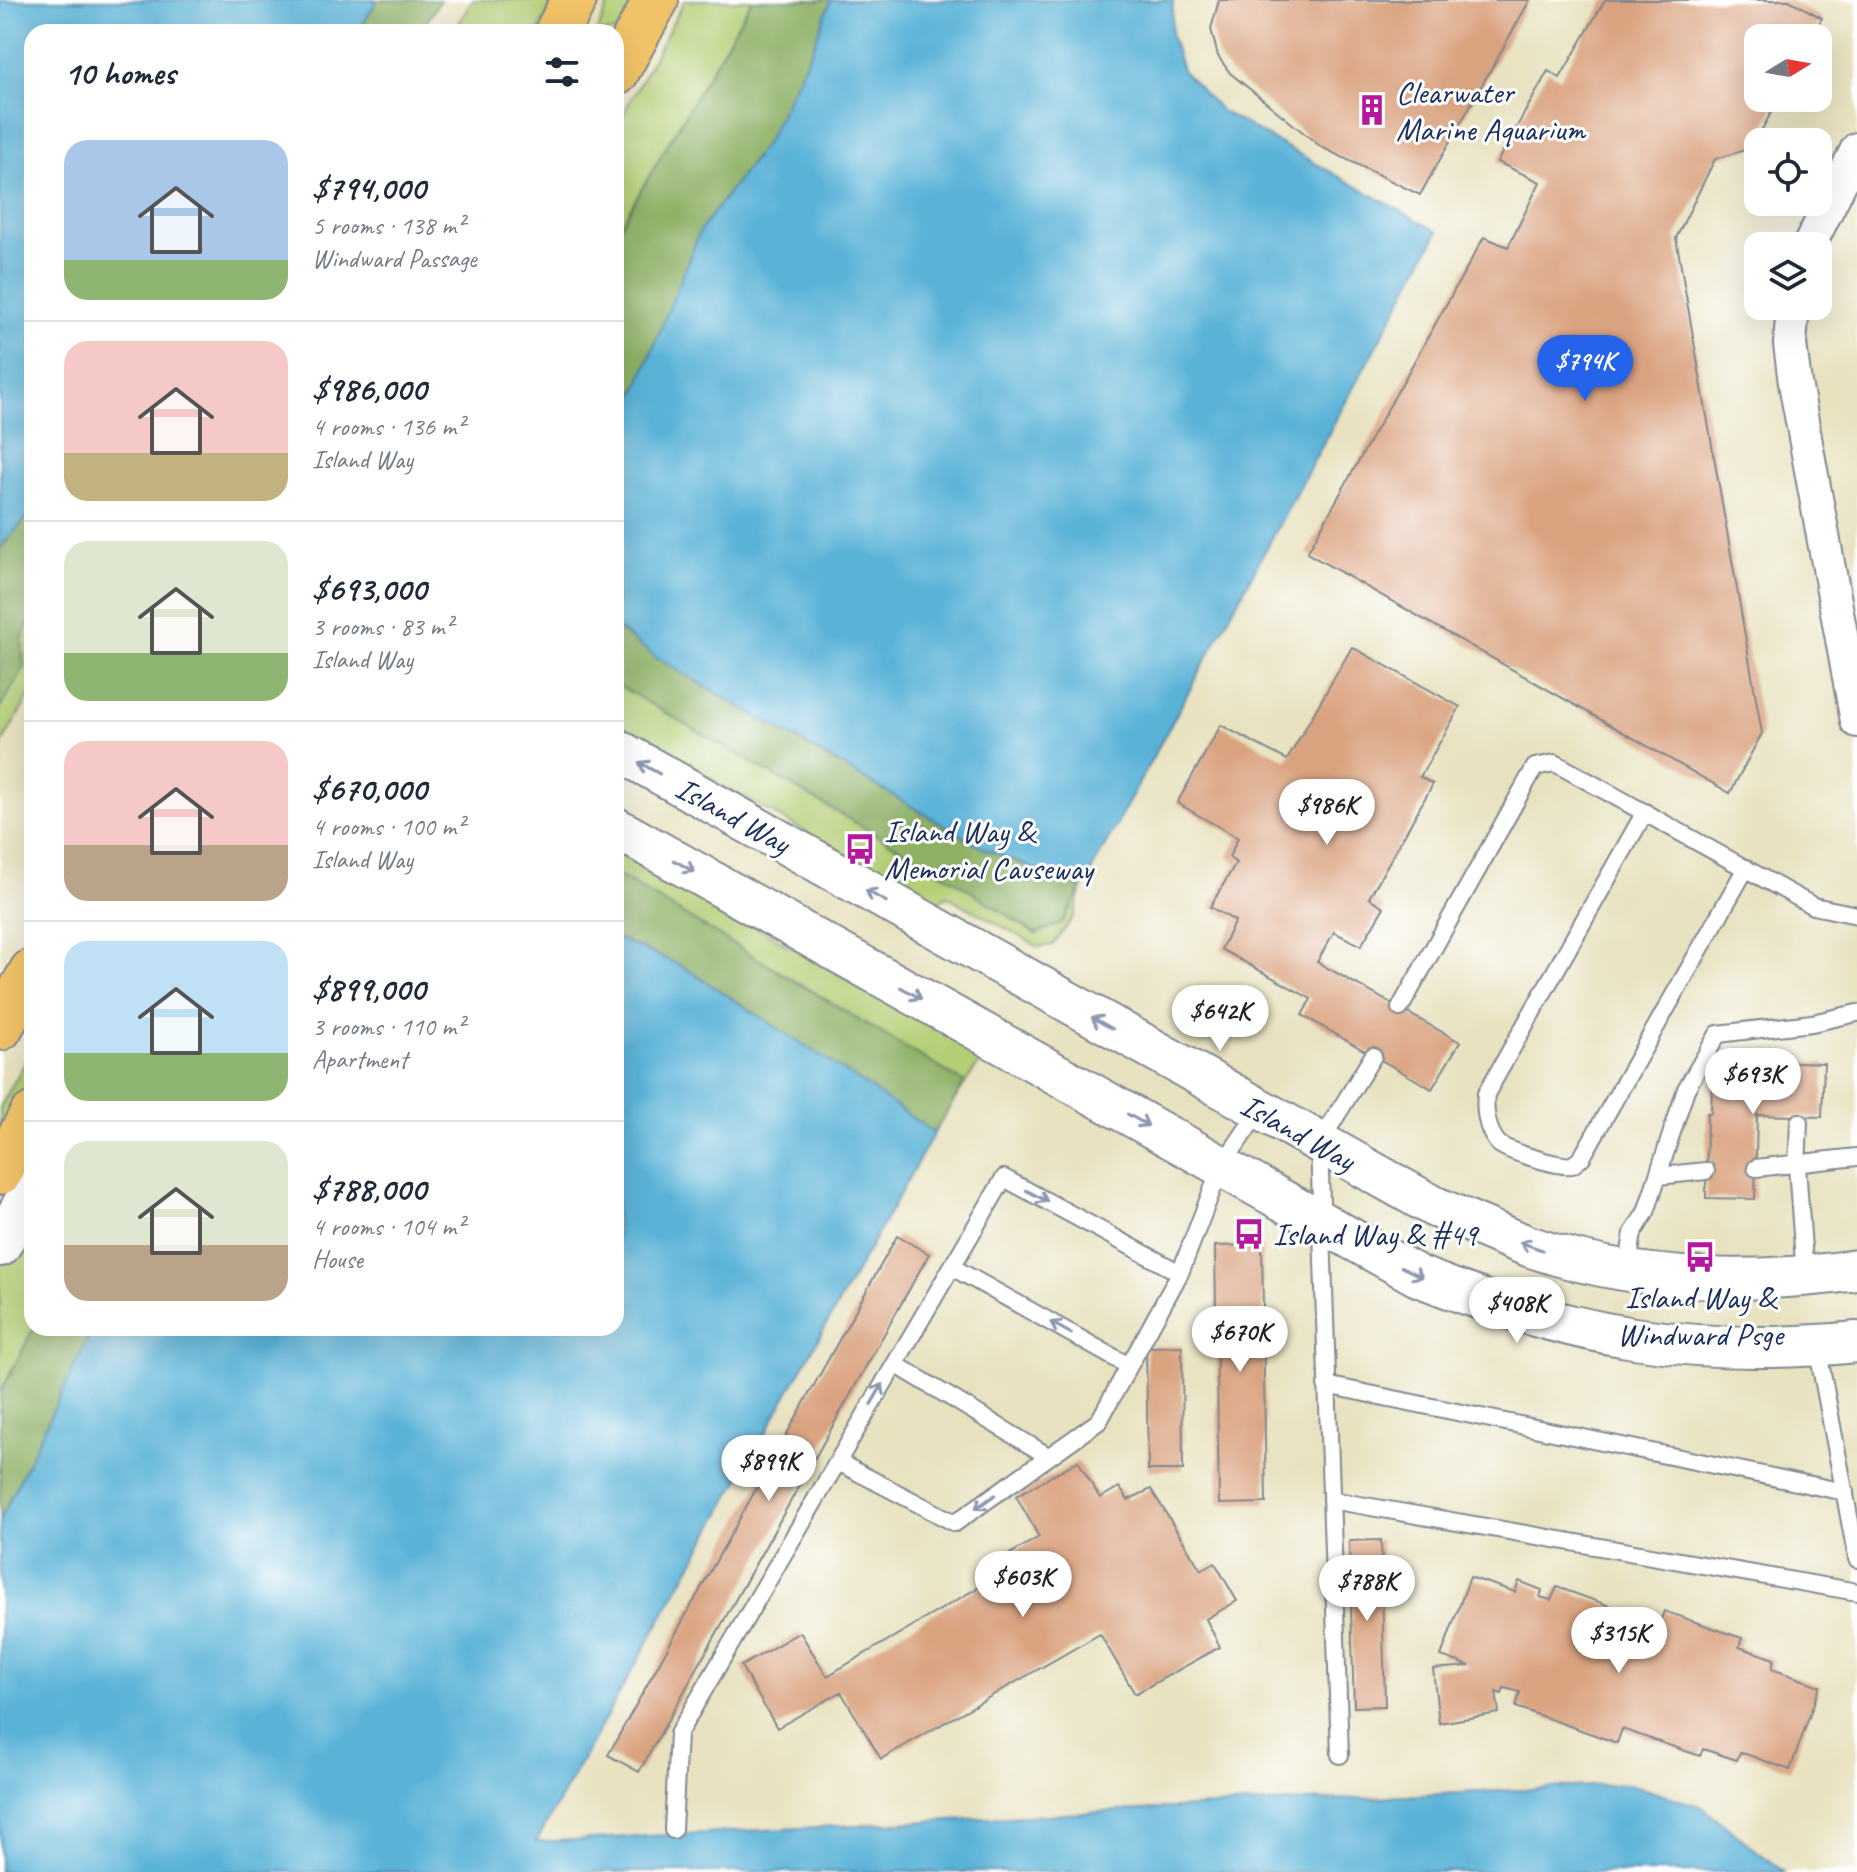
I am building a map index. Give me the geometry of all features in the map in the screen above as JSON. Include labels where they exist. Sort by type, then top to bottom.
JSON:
[{"type":"main road","points":[[561,24],[574,0]]},
{"type":"main road","points":[[624,58],[656,0]]},
{"type":"main road","points":[[0,1028],[24,985]]},
{"type":"main road","points":[[0,1172],[24,1129]]},
{"type":"street","points":[[1816,232],[1857,149]]},
{"type":"street","points":[[1792,320],[1790,344],[1795,383],[1850,633],[1857,721]]},
{"type":"street","name":"Island Way","points":[[624,754],[1435,1207],[1533,1247],[1627,1271],[1720,1280],[1805,1277],[1857,1270]]},
{"type":"street","points":[[624,832],[1418,1276],[1498,1307],[1583,1330],[1685,1346],[1749,1349],[1857,1342]]},
{"type":"street","points":[[0,1246],[24,1202]]},
{"type":"lane","points":[[1400,1008],[1535,767],[1555,763],[1813,906],[1857,915]]},
{"type":"lane","points":[[1645,812],[1486,1094],[1484,1110],[1495,1141],[1504,1148],[1560,1165],[1571,1165],[1582,1157],[1746,868]]},
{"type":"lane","points":[[1627,1271],[1633,1233],[1646,1212],[1686,1089],[1718,1034],[1812,1023],[1857,1013]]},
{"type":"lane","points":[[1340,1755],[1319,1144],[1373,1056]]},
{"type":"lane","points":[[838,1462],[955,1523],[1099,1421],[1180,1273],[1221,1167],[1259,1111]]},
{"type":"lane","points":[[1799,1122],[1797,1166],[1805,1277]]},
{"type":"lane","points":[[1756,1168],[1797,1166],[1857,1157]]},
{"type":"lane","points":[[1658,1176],[1706,1171]]},
{"type":"lane","points":[[673,1830],[678,1734],[1004,1178],[1180,1273]]},
{"type":"lane","points":[[952,1267],[1129,1366]]},
{"type":"lane","points":[[1817,1346],[1857,1559]]},
{"type":"lane","points":[[895,1364],[1048,1456]]},
{"type":"lane","points":[[1326,1385],[1845,1492]]},
{"type":"lane","points":[[1331,1500],[1857,1592]]},
{"type":"green space","points":[[377,0],[440,0],[426,24],[364,24]]},
{"type":"green space","points":[[472,0],[555,0],[542,24],[458,24]]},
{"type":"green space","points":[[610,0],[636,0],[621,24],[600,24]]},
{"type":"green space","points":[[685,0],[752,0],[624,219],[624,112]]},
{"type":"green space","points":[[752,0],[831,0],[813,47],[767,141],[700,231],[624,421],[624,219]]},
{"type":"green space","points":[[24,521],[24,668],[0,708],[0,548]]},
{"type":"green space","points":[[624,633],[655,657],[985,849],[1082,888],[1062,923],[1036,934],[954,880],[624,689]]},
{"type":"green space","points":[[24,668],[24,705],[0,747],[0,708]]},
{"type":"green space","points":[[624,689],[954,880],[1035,934],[1062,923],[1082,888],[1074,916],[1053,945],[1039,947],[947,896],[935,904],[647,743],[624,725]]},
{"type":"green space","points":[[624,853],[985,1056],[965,1083],[624,879]]},
{"type":"green space","points":[[624,879],[965,1083],[934,1133],[680,965],[624,941]]},
{"type":"green space","points":[[24,1064],[24,1092],[0,1135],[0,1107]]},
{"type":"green space","points":[[24,1222],[24,1336],[30,1336],[0,1393],[0,1264]]},
{"type":"green space","points":[[30,1336],[89,1336],[0,1520],[0,1393]]},
{"type":"water","points":[[0,0],[377,0],[364,24],[24,24],[24,521],[0,548]]},
{"type":"water","points":[[831,0],[1173,0],[1171,35],[1182,70],[1220,110],[1438,232],[1082,888],[985,849],[655,657],[624,633],[624,421],[700,231],[767,141],[813,47]]},
{"type":"water","points":[[624,941],[680,965],[934,1133],[536,1842],[1628,1784],[1700,1806],[1784,1872],[0,1872],[0,1520],[89,1336],[624,1336]]},
{"type":"building","name":"Clearwater Marine Aquarium","points":[[1219,0],[1530,0],[1420,195],[1321,147],[1230,73],[1218,56],[1211,29]]},
{"type":"building","points":[[1605,0],[1789,0],[1822,18],[1819,24],[1744,24],[1744,112],[1771,112],[1763,128],[1744,128],[1744,150],[1715,159],[1676,238],[1762,733],[1730,793],[1307,553],[1484,237],[1508,247],[1540,182],[1497,162],[1548,71],[1560,78]]},
{"type":"building","points":[[1352,647],[1460,707],[1420,777],[1433,784],[1369,898],[1384,907],[1361,946],[1334,932],[1317,962],[1460,1042],[1432,1089],[1302,1015],[1311,999],[1221,949],[1235,921],[1210,907],[1236,863],[1229,857],[1238,838],[1177,803],[1221,725],[1287,760]]},
{"type":"building","points":[[1713,1059],[1824,1063],[1822,1117],[1757,1115],[1755,1199],[1706,1198],[1707,1113],[1711,1113]]},
{"type":"building","points":[[897,1236],[929,1254],[639,1772],[608,1755]]},
{"type":"building","points":[[1262,1245],[1266,1503],[1219,1504],[1215,1246]]},
{"type":"building","points":[[1182,1346],[1183,1470],[1148,1470],[1146,1347]]},
{"type":"building","points":[[1078,1461],[1100,1498],[1119,1487],[1128,1500],[1151,1489],[1201,1570],[1215,1563],[1237,1601],[1206,1619],[1220,1647],[1135,1694],[1100,1634],[881,1759],[841,1692],[777,1728],[741,1666],[800,1632],[827,1676],[984,1584],[979,1572],[1039,1537],[1016,1496]]},
{"type":"building","points":[[1381,1540],[1385,1706],[1354,1707],[1349,1541]]},
{"type":"building","points":[[1470,1577],[1515,1592],[1519,1581],[1542,1590],[1540,1597],[1551,1600],[1557,1587],[1635,1615],[1633,1625],[1656,1633],[1664,1611],[1742,1638],[1739,1647],[1774,1659],[1772,1669],[1820,1686],[1790,1770],[1740,1752],[1737,1760],[1703,1749],[1700,1756],[1622,1729],[1617,1743],[1516,1707],[1520,1692],[1504,1688],[1502,1694],[1496,1692],[1499,1713],[1439,1723],[1433,1669],[1470,1666],[1441,1656]]},
{"type":"place","name":"Clearwater Marine Aquarium","points":[[1372,110]]},
{"type":"place","name":"Island Way & Memorial Causeway","points":[[860,849]]},
{"type":"place","name":"Island Way & #49","points":[[1249,1234]]},
{"type":"place","name":"Island Way & Windward Psge","points":[[1700,1257]]}]
